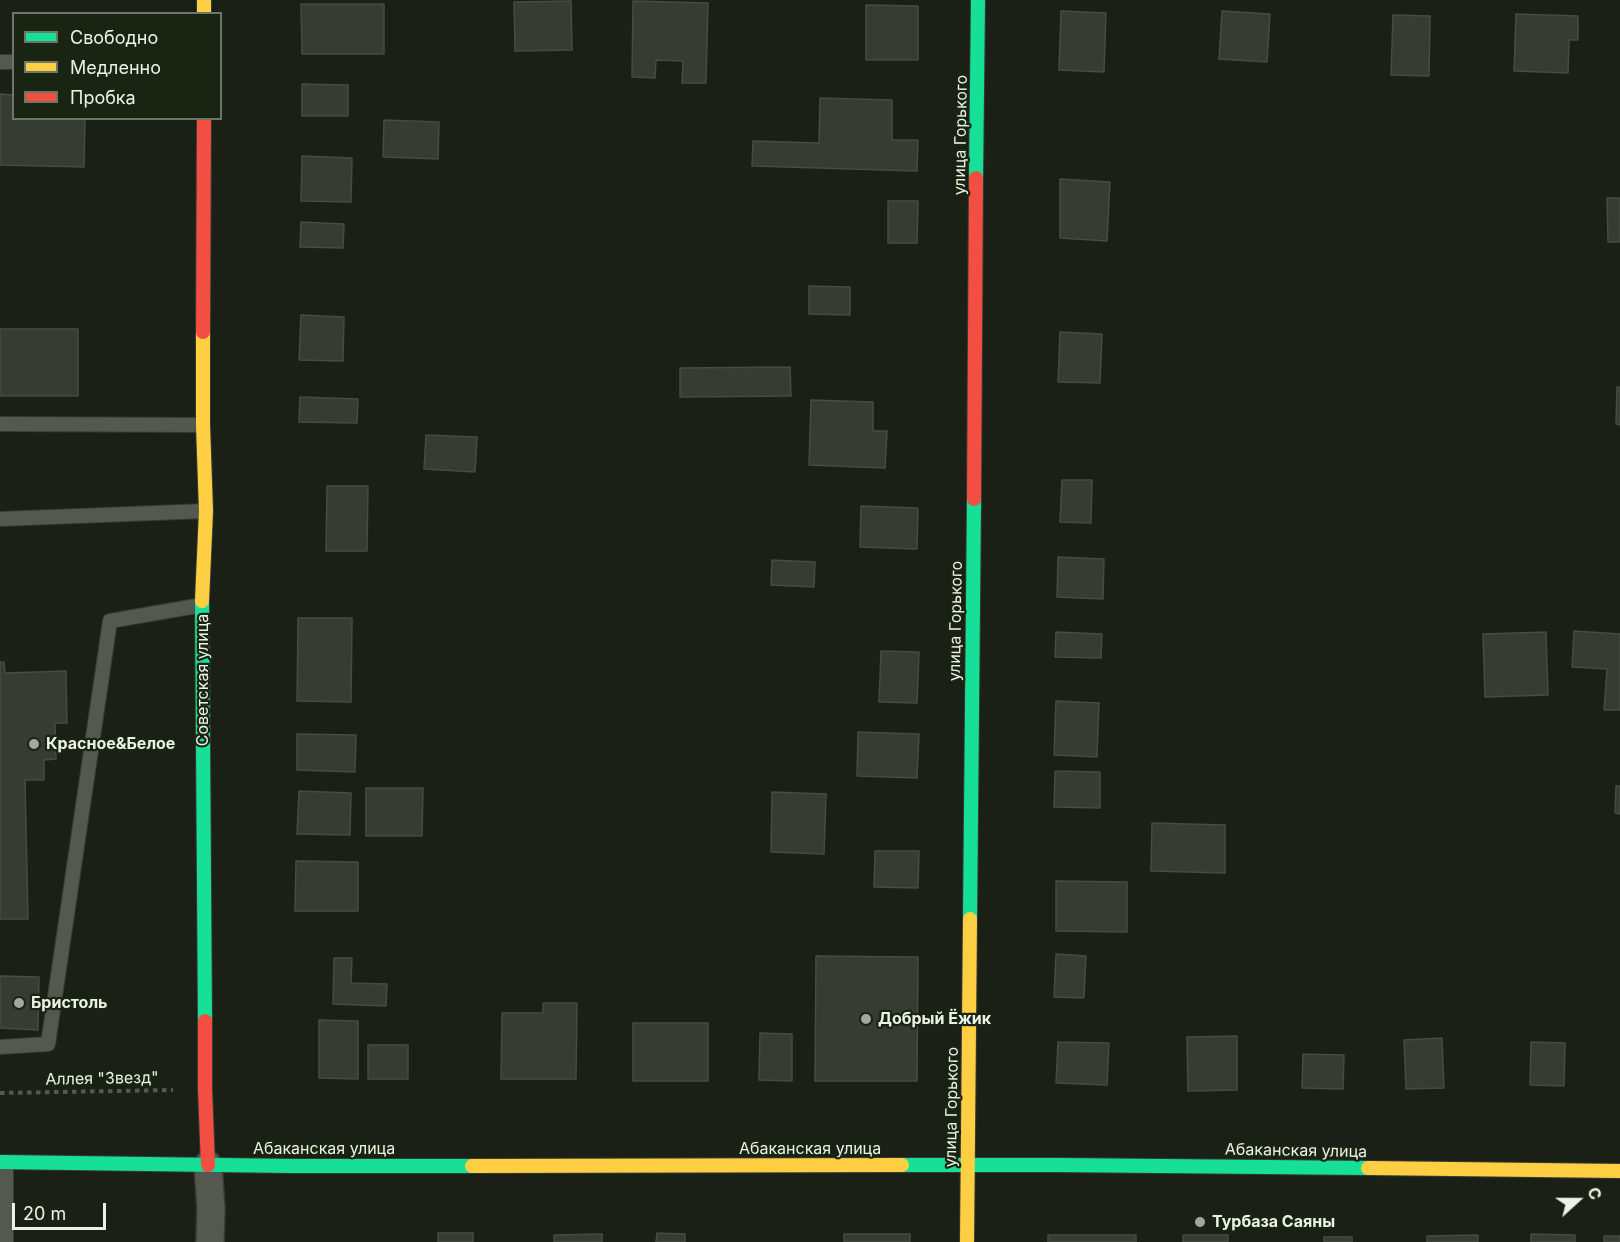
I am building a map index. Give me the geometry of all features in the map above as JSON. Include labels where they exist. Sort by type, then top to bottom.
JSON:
[{"type":"street","name":"улица Горького","points":[[967,1242],[978,0]]},
{"type":"street","name":"Советская улица","points":[[204,120],[203,425],[206,511],[202,606],[205,1089],[211,1209],[210,1242]]},
{"type":"street","name":"Абаканская улица","points":[[3,1162],[291,1166],[1081,1165],[1620,1171]]},
{"type":"lane","points":[[0,424],[203,425]]},
{"type":"lane","points":[[0,519],[206,511]]},
{"type":"lane","points":[[0,1047],[48,1044],[110,621],[202,606]]},
{"type":"lane","points":[[3,1162],[6,1242]]},
{"type":"path","name":"Аллея \"Звезд\"","points":[[0,1093],[205,1089]]},
{"type":"building","points":[[571,1],[572,50],[515,51],[514,2]]},
{"type":"building","points":[[633,1],[708,3],[706,83],[682,83],[683,61],[656,60],[655,78],[632,77]]},
{"type":"building","points":[[301,4],[384,4],[384,54],[302,54]]},
{"type":"building","points":[[866,5],[918,6],[918,60],[866,60]]},
{"type":"building","points":[[1061,11],[1106,13],[1104,72],[1059,70]]},
{"type":"building","points":[[1222,11],[1270,14],[1267,62],[1219,59]]},
{"type":"building","points":[[1516,14],[1578,16],[1578,40],[1569,40],[1568,73],[1514,71]]},
{"type":"building","points":[[1393,15],[1430,16],[1429,76],[1391,75]]},
{"type":"building","points":[[302,84],[348,85],[348,116],[302,116]]},
{"type":"building","points":[[0,94],[12,95],[12,120],[85,120],[84,167],[0,165]]},
{"type":"building","points":[[820,98],[892,100],[892,140],[918,140],[917,171],[752,166],[753,141],[819,143]]},
{"type":"building","points":[[384,120],[439,122],[438,159],[383,157]]},
{"type":"building","points":[[302,156],[352,158],[351,202],[301,201]]},
{"type":"building","points":[[1060,179],[1110,182],[1107,241],[1060,238]]},
{"type":"building","points":[[1607,198],[1620,198],[1620,242],[1608,242]]},
{"type":"building","points":[[888,201],[918,201],[917,243],[888,243]]},
{"type":"building","points":[[301,222],[344,224],[343,248],[300,247]]},
{"type":"building","points":[[809,286],[850,287],[850,315],[809,314]]},
{"type":"building","points":[[301,315],[344,317],[343,361],[299,360]]},
{"type":"building","points":[[0,329],[78,329],[78,396],[0,396]]},
{"type":"building","points":[[1060,332],[1102,334],[1100,383],[1058,382]]},
{"type":"building","points":[[790,367],[791,396],[680,397],[680,368]]},
{"type":"building","points":[[1617,387],[1620,387],[1620,425],[1616,424]]},
{"type":"building","points":[[300,397],[358,399],[357,423],[299,422]]},
{"type":"building","points":[[811,400],[873,402],[873,431],[887,431],[885,468],[809,465]]},
{"type":"building","points":[[426,435],[477,437],[475,472],[424,469]]},
{"type":"building","points":[[1062,480],[1092,480],[1091,523],[1060,522]]},
{"type":"building","points":[[327,486],[368,486],[367,551],[326,551]]},
{"type":"building","points":[[861,506],[918,508],[917,549],[860,547]]},
{"type":"building","points":[[1058,557],[1104,559],[1103,599],[1057,597]]},
{"type":"building","points":[[772,560],[815,562],[814,587],[771,585]]},
{"type":"building","points":[[298,618],[352,618],[351,702],[297,701]]},
{"type":"building","points":[[1574,631],[1620,634],[1620,710],[1604,710],[1607,669],[1572,667]]},
{"type":"building","points":[[1056,632],[1102,634],[1101,658],[1055,657]]},
{"type":"building","points":[[1546,632],[1548,695],[1485,697],[1483,634]]},
{"type":"building","points":[[881,651],[919,652],[917,703],[879,702]]},
{"type":"building","points":[[0,662],[4,662],[5,673],[66,671],[67,723],[55,723],[56,759],[44,760],[44,780],[25,780],[28,919],[0,919]]},
{"type":"building","points":[[1056,701],[1099,703],[1097,757],[1054,755]]},
{"type":"building","points":[[858,732],[919,734],[917,778],[857,776]]},
{"type":"building","points":[[297,734],[356,735],[355,772],[297,770]]},
{"type":"building","points":[[1055,771],[1100,772],[1100,808],[1054,807]]},
{"type":"building","points":[[1616,786],[1620,786],[1620,814],[1615,813]]},
{"type":"building","points":[[366,788],[423,788],[422,836],[366,836]]},
{"type":"building","points":[[299,791],[351,793],[350,835],[297,834]]},
{"type":"building","points":[[772,792],[826,794],[824,854],[771,852]]},
{"type":"building","points":[[1152,823],[1225,825],[1225,873],[1151,871]]},
{"type":"building","points":[[875,851],[919,851],[918,888],[874,887]]},
{"type":"building","points":[[296,861],[358,862],[358,911],[295,911]]},
{"type":"building","points":[[1056,881],[1127,882],[1127,932],[1056,931]]},
{"type":"building","points":[[1056,954],[1086,956],[1084,998],[1054,997]]},
{"type":"building","name":"Добрый Ёжик","points":[[816,956],[918,957],[917,1081],[815,1081]]},
{"type":"building","points":[[334,958],[352,958],[351,983],[387,984],[386,1006],[333,1004]]},
{"type":"building","name":"Бристоль","points":[[0,976],[39,977],[38,1030],[0,1028]]},
{"type":"building","points":[[543,1003],[577,1003],[576,1079],[501,1079],[502,1013],[543,1013]]},
{"type":"building","points":[[319,1020],[358,1021],[358,1079],[319,1078]]},
{"type":"building","points":[[633,1023],[708,1023],[708,1081],[633,1081]]},
{"type":"building","points":[[760,1033],[792,1034],[792,1081],[759,1080]]},
{"type":"building","points":[[1237,1036],[1237,1090],[1188,1091],[1187,1037]]},
{"type":"building","points":[[1442,1038],[1444,1088],[1406,1089],[1404,1040]]},
{"type":"building","points":[[1058,1042],[1109,1043],[1107,1085],[1056,1083]]},
{"type":"building","points":[[1531,1042],[1565,1043],[1564,1086],[1530,1085]]},
{"type":"building","points":[[368,1045],[408,1045],[408,1079],[368,1079]]},
{"type":"building","points":[[1303,1054],[1344,1055],[1343,1089],[1302,1088]]},
{"type":"building","points":[[438,1233],[473,1233],[473,1242],[438,1242]]},
{"type":"building","points":[[657,1233],[685,1234],[685,1242],[656,1242]]},
{"type":"building","points":[[602,1234],[602,1242],[554,1242],[554,1235]]},
{"type":"building","points":[[844,1234],[910,1234],[910,1242],[844,1242]]},
{"type":"building","points":[[1531,1234],[1575,1235],[1575,1242],[1531,1242]]},
{"type":"building","points":[[1048,1235],[1136,1235],[1136,1242],[1048,1242]]},
{"type":"building","points":[[1183,1235],[1228,1235],[1228,1242],[1183,1242]]},
{"type":"building","points":[[1478,1235],[1478,1242],[1427,1242],[1427,1236]]},
{"type":"building","points":[[1604,1236],[1620,1236],[1620,1242],[1604,1242]]},
{"type":"building","points":[[1324,1237],[1352,1237],[1352,1242],[1324,1242]]},
{"type":"traffic: fast","points":[[976,178],[978,0]]},
{"type":"traffic: fast","points":[[970,919],[974,499]]},
{"type":"traffic: fast","points":[[202,601],[205,1021]]},
{"type":"traffic: fast","points":[[0,1162],[472,1166]]},
{"type":"traffic: fast","points":[[902,1165],[1368,1168]]},
{"type":"traffic: slow","points":[[204,0],[204,12]]},
{"type":"traffic: slow","points":[[202,601],[206,511],[203,332]]},
{"type":"traffic: slow","points":[[967,1242],[970,919]]},
{"type":"traffic: slow","points":[[472,1166],[902,1165]]},
{"type":"traffic: slow","points":[[1368,1168],[1620,1171]]},
{"type":"traffic: jam","points":[[203,332],[204,120]]},
{"type":"traffic: jam","points":[[974,499],[976,178]]},
{"type":"traffic: jam","points":[[205,1021],[208,1165]]},
{"type":"place","name":"Красное&Белое","points":[[34,744]]},
{"type":"place","name":"Бристоль","points":[[19,1003]]},
{"type":"place","name":"Добрый Ёжик","points":[[866,1019]]},
{"type":"place","name":"Турбаза Саяны","points":[[1200,1222]]}]
